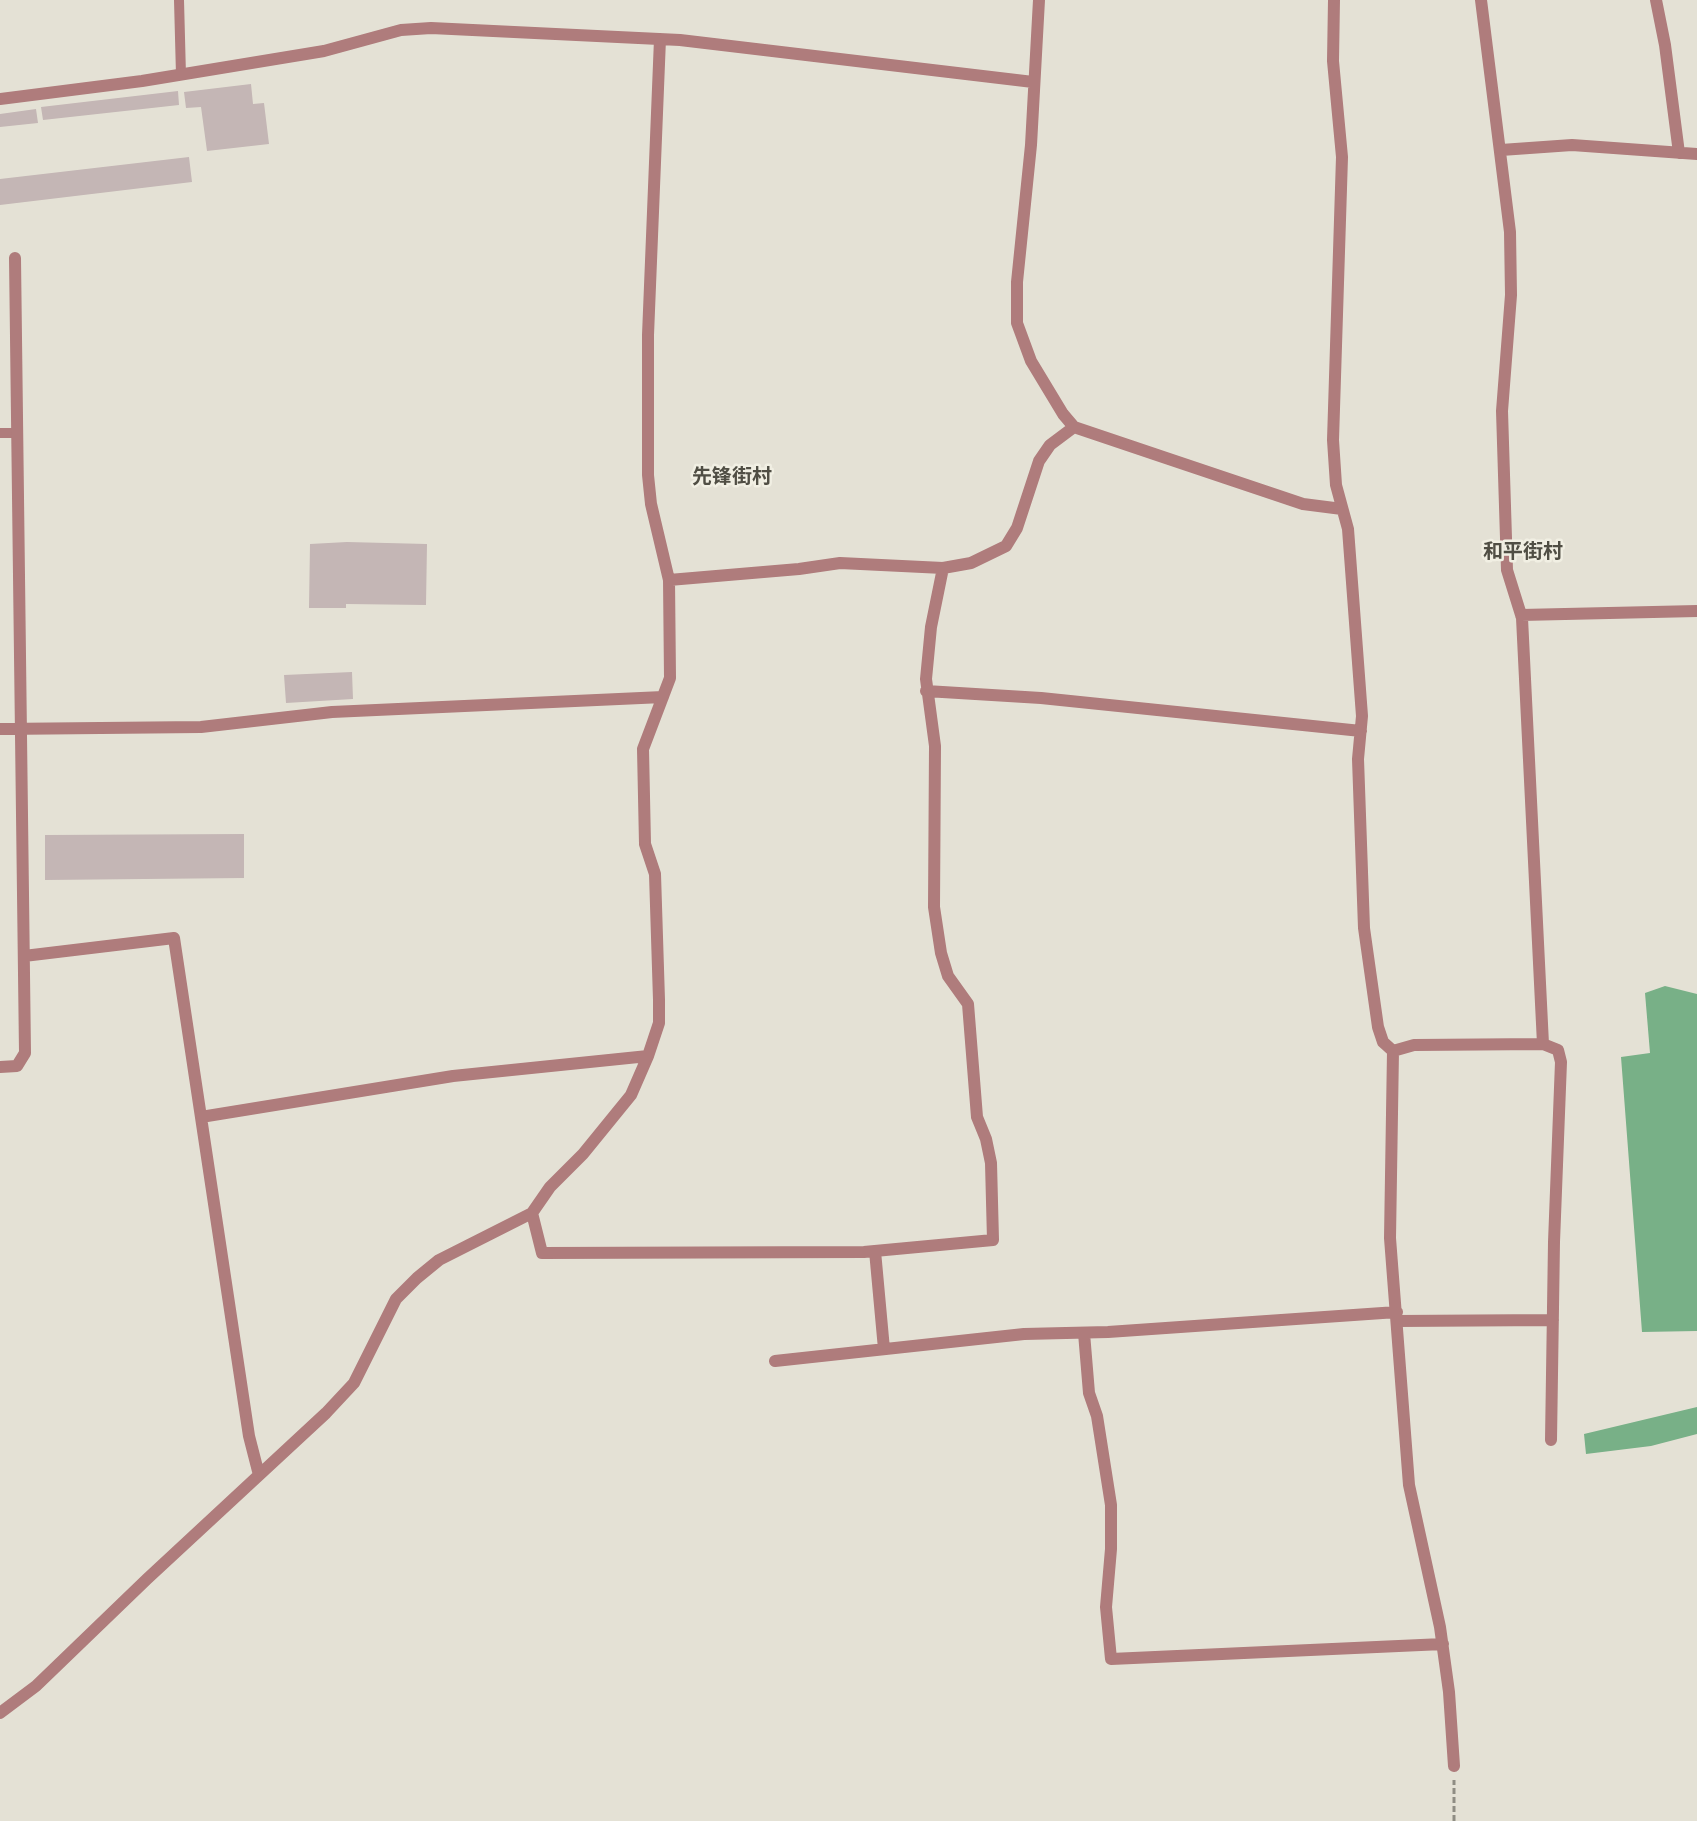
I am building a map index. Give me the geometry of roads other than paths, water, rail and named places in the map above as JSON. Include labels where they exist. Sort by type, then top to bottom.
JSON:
[{"type":"street","points":[[1039,0],[1031,145],[1017,282],[1017,323],[1031,361],[1063,414],[1074,427],[1304,504],[1342,509]]},
{"type":"street","points":[[1334,0],[1333,61],[1342,157],[1333,440],[1336,485],[1348,529],[1362,716],[1358,759],[1364,928],[1378,1027],[1383,1042],[1393,1051],[1390,1238],[1409,1485],[1443,1644],[1454,1766]]},
{"type":"street","points":[[1480,0],[1510,232],[1511,295],[1502,411],[1508,570],[1521,615],[1543,1044]]},
{"type":"street","points":[[1656,0],[1665,45],[1679,153]]},
{"type":"street","points":[[0,99],[180,75],[324,51],[401,30],[431,28],[660,39],[1033,82]]},
{"type":"street","points":[[0,1713],[36,1686],[354,1383],[396,1299],[417,1278],[439,1260],[532,1213],[550,1187],[583,1154],[631,1095],[648,1056],[659,1023],[659,1000],[655,874],[645,844],[643,749],[670,678],[669,580],[651,504],[648,475],[648,335],[660,39]]},
{"type":"street","points":[[1501,150],[1572,145],[1697,154]]},
{"type":"street","points":[[0,1067],[17,1066],[25,1053],[15,258]]},
{"type":"street","points":[[669,580],[799,569],[840,563],[944,568],[971,563],[1006,546],[1017,528],[1039,462],[1050,444],[1074,427]]},
{"type":"street","points":[[532,1213],[542,1253],[875,1251],[993,1240],[991,1163],[986,1139],[977,1117],[968,1004],[948,976],[941,953],[934,907],[935,746],[926,692],[931,627],[944,568]]},
{"type":"street","points":[[1521,615],[1697,611]]},
{"type":"street","points":[[926,692],[1041,698],[1361,731]]},
{"type":"street","points":[[0,729],[201,727],[332,712],[663,697]]},
{"type":"street","points":[[24,956],[174,938],[249,1436],[259,1475]]},
{"type":"street","points":[[1393,1051],[1414,1045],[1543,1044],[1558,1050],[1561,1062],[1551,1440]]},
{"type":"street","points":[[201,1117],[453,1076],[648,1056]]},
{"type":"street","points":[[875,1251],[884,1349]]},
{"type":"street","points":[[775,1361],[1024,1334],[1084,1333],[1397,1316],[1553,1320]]},
{"type":"street","points":[[1084,1333],[1089,1393],[1097,1416],[1111,1505],[1111,1549],[1106,1607],[1111,1659],[1443,1644]]},
{"type":"lane","points":[[179,0],[180,75]]},
{"type":"lane","points":[[0,433],[17,433]]},
{"type":"district","name":"先锋街村","points":[[732,477]]},
{"type":"district","name":"和平街村","points":[[1523,552]]}]
